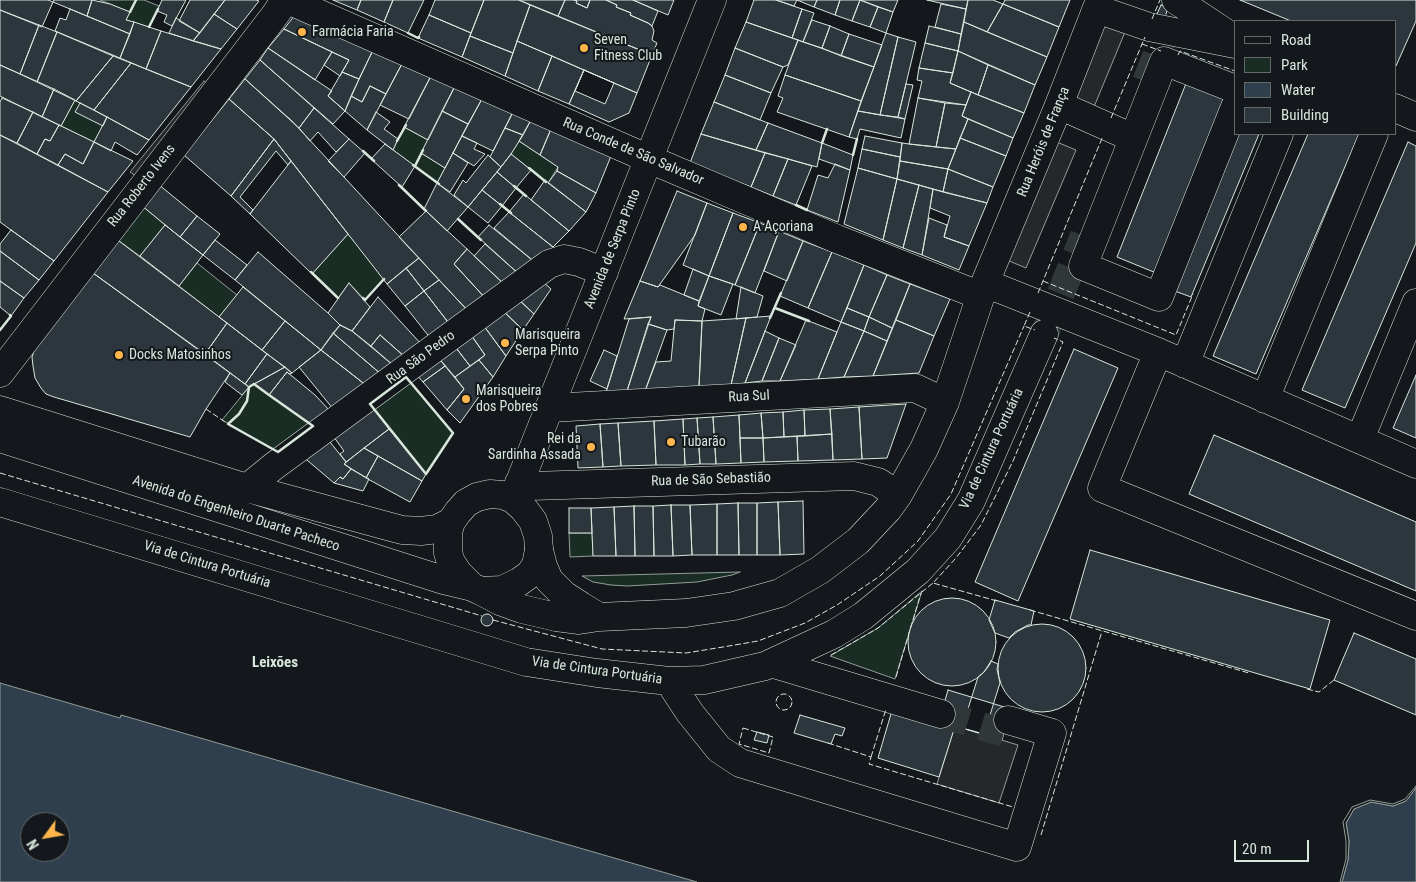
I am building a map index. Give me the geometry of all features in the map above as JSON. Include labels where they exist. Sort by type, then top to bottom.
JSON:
[{"type":"street","name":"Rua Conde de São Salvador","points":[[286,0],[837,239],[1158,352],[1416,464]]},
{"type":"street","name":"Rua Roberto Ivens","points":[[0,372],[286,0]]},
{"type":"street","name":"Avenida de Serpa Pinto","points":[[516,491],[712,0]]},
{"type":"street","points":[[1176,0],[1234,38]]},
{"type":"street","points":[[1099,4],[1149,27],[1234,44]]},
{"type":"street","name":"Rua Heróis de França","points":[[983,290],[1099,4]]},
{"type":"street","points":[[1234,89],[1164,61],[1083,266],[1159,297],[1234,110]]},
{"type":"street","points":[[1059,105],[1133,138]]},
{"type":"street","points":[[1396,108],[1416,117]]},
{"type":"street","points":[[1185,364],[1279,135]]},
{"type":"street","points":[[1265,398],[1374,135]]},
{"type":"street","name":"Rua São Pedro","points":[[247,488],[282,460],[549,264],[564,259],[604,272]]},
{"type":"street","name":"Avenida do Engenheiro Duarte Pacheco","points":[[0,438],[443,580],[477,589],[500,601],[522,609],[556,617],[580,620],[599,617],[686,613],[734,606],[780,593],[820,570],[858,541],[888,509],[924,449],[946,402],[983,290]]},
{"type":"street","points":[[1360,440],[1416,304]]},
{"type":"street","name":"Via de Cintura Portuária","points":[[0,502],[526,662],[597,673],[670,681],[704,680],[764,666],[834,634],[863,616],[918,571],[948,538],[975,493],[1044,334]]},
{"type":"street","points":[[1158,352],[1102,488],[1416,616]]},
{"type":"street","name":"Rua Sul","points":[[550,408],[915,388],[946,402]]},
{"type":"street","name":"Avenida do Engenheiro Duarte Pacheco","points":[[0,410],[247,488],[402,530],[420,531],[437,529],[451,522]]},
{"type":"street","name":"Rua de São Sebastião","points":[[516,491],[531,486],[854,476],[878,482],[898,495]]},
{"type":"street","points":[[539,550],[536,565],[530,574],[519,582],[502,590],[477,589],[458,573],[451,562],[448,553],[448,532],[451,522],[466,503],[477,497],[490,494],[503,495],[516,491],[533,521],[538,536],[543,566],[549,580],[564,594],[599,617]]},
{"type":"street","points":[[781,659],[943,708]]},
{"type":"street","points":[[670,681],[690,713],[719,749],[740,763],[1018,847],[1050,740],[1006,727]]},
{"type":"green space","points":[[100,0],[144,0],[159,6],[149,27],[126,20],[130,12]]},
{"type":"green space","points":[[75,100],[103,126],[94,142],[61,126]]},
{"type":"green space","points":[[404,127],[428,140],[421,153],[445,168],[437,183],[393,150]]},
{"type":"green space","points":[[519,141],[558,167],[548,183],[511,154]]},
{"type":"green space","points":[[141,205],[165,225],[140,256],[115,238]]},
{"type":"green space","points":[[348,234],[384,279],[365,300],[349,283],[338,298],[312,274]]},
{"type":"green space","points":[[197,263],[237,295],[219,317],[179,286]]},
{"type":"green space","points":[[406,377],[453,433],[426,474],[370,404]]},
{"type":"green space","points":[[254,384],[313,426],[278,452],[222,420],[249,387]]},
{"type":"green space","points":[[569,533],[592,533],[593,556],[570,557]]},
{"type":"green space","points":[[740,572],[697,582],[627,586],[593,582],[582,576]]},
{"type":"green space","points":[[922,591],[895,679],[830,656],[878,628]]},
{"type":"shaded area","points":[[1101,22],[1125,32],[1084,131],[1060,121]]},
{"type":"shaded area","points":[[204,81],[209,85],[136,176],[130,172]]},
{"type":"shaded area","points":[[1052,140],[1076,150],[1026,268],[1002,258]]},
{"type":"shaded area","points":[[955,726],[1018,745],[999,803],[937,784]]},
{"type":"water","points":[[0,683],[120,718],[121,715],[697,882],[0,882]]},
{"type":"water","points":[[1416,788],[1416,882],[1342,882],[1348,860],[1349,841],[1346,823],[1354,809],[1371,802],[1393,806],[1406,801]]},
{"type":"pier","points":[[1416,786],[1406,801],[1393,806],[1371,802],[1354,809],[1346,823],[1349,841],[1348,860],[1342,882],[1340,882],[1346,859],[1343,822],[1352,807],[1370,800],[1393,804],[1405,799]]},
{"type":"building","points":[[0,0],[48,0],[53,2],[42,27],[0,10]]},
{"type":"building","points":[[54,0],[92,0],[87,16],[53,2]]},
{"type":"building","points":[[92,0],[110,4],[130,12],[126,20],[134,22],[130,34],[87,16]]},
{"type":"building","points":[[162,0],[186,0],[172,26],[164,22],[167,15],[157,11]]},
{"type":"building","points":[[190,0],[225,0],[200,33],[179,21]]},
{"type":"building","points":[[225,0],[259,1],[237,29],[214,14]]},
{"type":"building","points":[[333,0],[361,0],[357,10]]},
{"type":"building","points":[[361,0],[393,0],[384,22],[357,10]]},
{"type":"building","points":[[393,0],[424,0],[408,33],[384,22]]},
{"type":"building","points":[[435,0],[484,0],[471,33],[429,15]]},
{"type":"building","points":[[484,0],[519,0],[530,5],[513,53],[470,36]]},
{"type":"building","points":[[519,0],[565,0],[558,16]]},
{"type":"building","points":[[565,0],[577,1],[576,3],[587,8],[590,0],[606,0],[617,5],[616,7],[631,13],[630,15],[648,23],[654,31],[652,40],[657,43],[652,55],[558,16]]},
{"type":"building","points":[[574,0],[590,0],[587,8],[576,3],[577,1]]},
{"type":"building","points":[[606,0],[633,0],[658,11],[652,26]]},
{"type":"building","points":[[633,0],[674,0],[668,15]]},
{"type":"building","points":[[754,0],[776,0],[802,9],[792,38],[746,22]]},
{"type":"building","points":[[776,0],[797,0],[794,6]]},
{"type":"building","points":[[797,0],[817,0],[814,7]]},
{"type":"building","points":[[817,0],[840,0],[835,15],[814,7]]},
{"type":"building","points":[[840,0],[860,0],[852,21],[835,15]]},
{"type":"building","points":[[860,0],[878,7],[870,27],[852,21]]},
{"type":"building","points":[[860,0],[898,0],[893,12]]},
{"type":"building","points":[[927,0],[968,0],[966,9]]},
{"type":"building","points":[[968,0],[993,0],[1003,4],[987,32],[964,22]]},
{"type":"building","points":[[1005,0],[1070,0],[1059,27],[1003,4]]},
{"type":"building","points":[[1240,0],[1416,0],[1416,21],[1396,66],[1396,20],[1289,20]]},
{"type":"building","points":[[941,4],[966,9],[961,34],[935,27]]},
{"type":"building","points":[[1003,4],[1059,27],[1047,57],[987,32]]},
{"type":"building","name":"Seven Fitness Club","points":[[530,5],[652,55],[637,93],[517,41]]},
{"type":"building","points":[[1161,5],[1168,8],[1165,17],[1157,14]]},
{"type":"building","points":[[878,7],[893,12],[886,33],[870,27]]},
{"type":"building","points":[[70,9],[130,34],[120,58],[55,31],[60,18],[66,20]]},
{"type":"building","points":[[802,9],[814,13],[803,42],[792,38]]},
{"type":"building","points":[[0,10],[39,25],[20,74],[0,65]]},
{"type":"building","points":[[214,14],[237,29],[221,49],[193,41]]},
{"type":"building","points":[[295,15],[374,48],[359,79],[342,72],[349,60],[284,29]]},
{"type":"building","points":[[429,15],[471,33],[462,57],[418,38]]},
{"type":"building","points":[[176,18],[200,33],[193,41],[169,33]]},
{"type":"building","points":[[812,20],[830,26],[822,48],[803,42]]},
{"type":"building","points":[[134,22],[161,31],[146,69],[120,58]]},
{"type":"building","points":[[746,22],[798,40],[788,65],[783,67],[735,48]]},
{"type":"building","points":[[964,22],[1047,57],[1035,85],[958,51]]},
{"type":"building","points":[[39,25],[57,32],[37,82],[20,74]]},
{"type":"building","points":[[830,26],[849,34],[841,56],[822,48]]},
{"type":"building","points":[[929,26],[961,34],[958,51],[925,43]]},
{"type":"building","points":[[284,29],[332,52],[315,80],[268,48]]},
{"type":"building","points":[[161,31],[221,49],[191,87],[146,69]]},
{"type":"building","points":[[57,32],[113,56],[76,101],[37,82]]},
{"type":"building","points":[[886,33],[898,37],[880,115],[858,111]]},
{"type":"building","points":[[849,34],[882,45],[874,67],[841,56]]},
{"type":"building","points":[[470,36],[513,53],[505,76],[462,57]]},
{"type":"building","points":[[898,37],[916,42],[898,117],[880,115]]},
{"type":"building","points":[[798,40],[874,67],[861,101],[785,75]]},
{"type":"building","points":[[517,41],[552,56],[538,91],[505,76]]},
{"type":"building","points":[[925,43],[958,51],[953,73],[919,68]]},
{"type":"building","points":[[268,48],[332,91],[328,96],[345,111],[333,124],[260,60]]},
{"type":"building","points":[[374,48],[404,60],[386,94],[370,86],[362,102],[351,96]]},
{"type":"building","points":[[735,48],[783,67],[771,93],[725,75]]},
{"type":"building","points":[[958,51],[988,65],[978,95],[950,83]]},
{"type":"building","points":[[332,52],[349,60],[340,76],[324,65]]},
{"type":"building","points":[[113,56],[131,63],[94,110],[76,101]]},
{"type":"building","points":[[552,56],[584,70],[569,104],[538,91]]},
{"type":"building","points":[[260,60],[314,108],[299,128],[245,79]]},
{"type":"building","points":[[404,60],[432,74],[409,119],[380,105]]},
{"type":"building","points":[[131,63],[191,87],[149,140],[94,110]]},
{"type":"building","points":[[0,65],[54,89],[42,117],[0,96]]},
{"type":"building","points":[[988,65],[1035,85],[1024,113],[978,95]]},
{"type":"building","points":[[919,68],[953,73],[950,83],[971,92],[966,105],[918,98],[922,81],[917,80]]},
{"type":"building","points":[[584,70],[637,93],[629,113],[609,122],[569,104]]},
{"type":"building","points":[[584,70],[614,83],[605,104],[575,91]]},
{"type":"building","points":[[342,72],[359,79],[345,111],[328,96]]},
{"type":"building","points":[[432,74],[455,86],[428,140],[404,127]]},
{"type":"building","points":[[725,75],[771,93],[760,120],[714,102]]},
{"type":"building","points":[[785,75],[861,101],[849,137],[777,112],[783,98],[778,96]]},
{"type":"building","points":[[245,79],[292,121],[419,258],[387,284],[274,139],[229,99]]},
{"type":"building","points":[[1187,81],[1233,97],[1161,275],[1117,257]]},
{"type":"building","points":[[906,84],[913,85],[905,119],[898,117]]},
{"type":"building","points":[[370,86],[386,94],[367,130],[345,111],[351,96],[362,102]]},
{"type":"building","points":[[455,86],[483,97],[468,124],[442,111]]},
{"type":"building","points":[[54,89],[75,100],[61,126],[42,117]]},
{"type":"building","points":[[971,92],[1024,113],[1013,138],[962,116]]},
{"type":"building","points":[[483,97],[513,112],[493,151],[462,136]]},
{"type":"building","points":[[2,98],[33,112],[17,143],[0,135],[0,102]]},
{"type":"building","points":[[918,98],[945,103],[936,147],[909,144]]},
{"type":"building","points":[[229,99],[274,139],[231,196],[184,155]]},
{"type":"building","points":[[714,102],[768,123],[756,150],[701,134]]},
{"type":"building","points":[[80,103],[107,117],[103,126],[75,112]]},
{"type":"building","points":[[945,103],[966,105],[962,116],[968,119],[956,149],[936,147]]},
{"type":"building","points":[[314,108],[349,139],[336,152],[318,132],[310,141],[299,128]]},
{"type":"building","points":[[442,111],[468,124],[445,168],[421,153]]},
{"type":"building","points":[[858,111],[905,119],[901,138],[860,129],[857,139],[849,137]]},
{"type":"building","points":[[33,112],[59,125],[50,141],[45,139],[37,154],[17,143]]},
{"type":"building","points":[[376,112],[390,122],[384,129],[398,139],[393,150],[367,130]]},
{"type":"building","points":[[513,112],[531,120],[523,135],[505,128]]},
{"type":"building","points":[[107,117],[149,140],[137,155],[115,142],[111,151],[94,142]]},
{"type":"building","points":[[968,119],[1013,138],[1006,156],[960,138]]},
{"type":"building","points":[[531,120],[551,129],[540,155],[519,141]]},
{"type":"building","points":[[768,123],[822,143],[817,167],[756,150]]},
{"type":"building","points":[[59,125],[94,142],[83,164],[65,154],[58,165],[37,154],[45,139],[50,141]]},
{"type":"building","points":[[505,128],[523,135],[501,167],[490,157]]},
{"type":"building","points":[[551,129],[611,156],[596,193],[557,171],[558,167],[540,155]]},
{"type":"building","points":[[701,134],[765,153],[751,187],[690,163]]},
{"type":"building","points":[[0,135],[108,192],[54,261],[0,222]]},
{"type":"building","points":[[1237,135],[1259,135],[1191,297],[1172,290]]},
{"type":"building","points":[[1308,135],[1359,135],[1256,374],[1213,356]]},
{"type":"building","points":[[462,136],[477,143],[474,149],[485,154],[474,166],[453,153]]},
{"type":"building","points":[[865,136],[902,143],[900,157],[862,149]]},
{"type":"building","points":[[960,138],[1006,156],[993,187],[948,169]]},
{"type":"building","points":[[274,139],[291,161],[288,165],[276,151],[240,197],[253,210],[250,214],[231,196]]},
{"type":"building","points":[[349,139],[365,153],[344,177],[328,161]]},
{"type":"building","points":[[94,142],[133,161],[108,192],[58,165],[65,154],[83,164]]},
{"type":"building","points":[[1408,142],[1416,146],[1416,243],[1345,408],[1302,390]]},
{"type":"building","points":[[822,143],[853,155],[850,170],[819,159]]},
{"type":"building","points":[[902,143],[956,149],[948,169],[900,161]]},
{"type":"building","points":[[385,144],[415,166],[402,187],[371,159]]},
{"type":"building","points":[[862,149],[900,157],[897,179],[858,168]]},
{"type":"building","points":[[453,153],[468,163],[450,192],[437,183]]},
{"type":"building","points":[[765,153],[788,159],[773,196],[751,187]]},
{"type":"building","points":[[511,154],[531,170],[516,188],[497,172]]},
{"type":"building","points":[[488,155],[501,167],[468,207],[454,195],[463,180],[466,183]]},
{"type":"building","points":[[788,159],[812,166],[796,205],[773,196]]},
{"type":"building","points":[[291,161],[348,234],[312,274],[250,214]]},
{"type":"building","points":[[900,161],[948,169],[943,192],[897,179]]},
{"type":"building","points":[[835,164],[850,170],[838,222],[807,210],[818,175],[828,178]]},
{"type":"building","points":[[858,168],[897,179],[883,240],[844,224]]},
{"type":"building","points":[[948,169],[993,187],[987,203],[943,192]]},
{"type":"building","points":[[557,171],[596,193],[586,212],[548,183]]},
{"type":"building","points":[[497,172],[516,188],[502,206],[482,190]]},
{"type":"building","points":[[897,179],[919,185],[903,248],[883,240]]},
{"type":"building","points":[[545,180],[586,212],[569,231],[531,200]]},
{"type":"building","points":[[437,183],[468,207],[447,231],[424,209]]},
{"type":"building","points":[[158,184],[197,216],[180,237],[141,205]]},
{"type":"building","points":[[919,185],[933,189],[922,255],[903,248]]},
{"type":"building","points":[[933,189],[987,203],[969,246],[944,237],[950,216],[930,208]]},
{"type":"building","points":[[482,190],[502,206],[488,223],[468,207]]},
{"type":"building","points":[[677,191],[707,203],[695,235],[658,287],[640,281]]},
{"type":"building","points":[[524,194],[569,231],[553,247],[509,212]]},
{"type":"building","points":[[707,203],[733,213],[709,276],[683,265]]},
{"type":"building","points":[[426,211],[467,249],[454,264],[487,300],[470,313],[399,237]]},
{"type":"building","points":[[509,212],[556,250],[537,264],[494,228]]},
{"type":"building","points":[[733,213],[760,223],[735,285],[709,276]]},
{"type":"building","points":[[197,216],[220,234],[203,255],[180,237]]},
{"type":"building","points":[[929,218],[947,225],[944,237],[969,246],[959,270],[922,255]]},
{"type":"building","points":[[760,223],[779,231],[755,293],[735,285]]},
{"type":"building","points":[[165,225],[203,255],[179,286],[140,256]]},
{"type":"building","points":[[489,225],[537,264],[520,275],[478,237]]},
{"type":"building","points":[[11,230],[54,261],[39,280],[0,251],[0,244]]},
{"type":"building","points":[[779,231],[803,241],[787,281],[764,271]]},
{"type":"building","points":[[115,238],[227,323],[205,354],[89,270]]},
{"type":"building","points":[[215,240],[247,265],[235,280],[203,255]]},
{"type":"building","points":[[803,241],[832,252],[808,308],[780,296]]},
{"type":"building","points":[[485,244],[520,275],[506,286],[474,256]]},
{"type":"building","points":[[467,249],[506,286],[487,300],[454,264]]},
{"type":"building","points":[[0,251],[39,280],[24,298],[0,281]]},
{"type":"building","points":[[258,252],[340,325],[321,350],[235,280]]},
{"type":"building","points":[[832,252],[864,265],[841,322],[808,308]]},
{"type":"building","points":[[419,258],[439,280],[424,291],[406,268]]},
{"type":"building","points":[[864,265],[887,275],[869,317],[847,308]]},
{"type":"building","points":[[406,268],[424,291],[405,306],[387,284]]},
{"type":"building","points":[[693,269],[709,276],[699,301],[684,295]]},
{"type":"building","name":"Docks Matosinhos","points":[[93,273],[230,373],[190,437],[46,394],[35,378],[32,357],[36,345]]},
{"type":"building","points":[[887,275],[910,284],[892,328],[869,317]]},
{"type":"building","points":[[709,276],[733,284],[721,315],[698,306]]},
{"type":"building","points":[[540,279],[551,289],[534,314],[516,297]]},
{"type":"building","points":[[439,280],[470,313],[451,326],[424,291]]},
{"type":"building","points":[[0,281],[24,298],[11,316],[0,307]]},
{"type":"building","points":[[640,281],[658,287],[660,285],[699,301],[698,306],[705,309],[702,321],[675,320],[674,329],[667,330],[648,324],[651,317],[624,319]]},
{"type":"building","points":[[349,283],[370,307],[352,331],[340,325],[328,313]]},
{"type":"building","points":[[910,284],[950,299],[934,336],[896,320]]},
{"type":"building","points":[[243,287],[285,321],[262,350],[219,317]]},
{"type":"building","points":[[741,287],[763,296],[757,317],[736,319]]},
{"type":"building","points":[[424,291],[451,326],[431,339],[405,306]]},
{"type":"building","points":[[378,297],[422,345],[405,357],[380,335],[371,346],[352,331]]},
{"type":"building","points":[[516,297],[534,314],[523,330],[500,308]]},
{"type":"building","name":"Marisqueira Serpa Pinto","points":[[500,308],[523,330],[506,356],[481,322]]},
{"type":"building","points":[[847,308],[869,317],[864,331],[841,322]]},
{"type":"building","points":[[771,316],[745,383],[731,385],[746,318]]},
{"type":"building","points":[[651,317],[627,391],[606,392],[629,319]]},
{"type":"building","points":[[869,317],[892,328],[887,341],[864,331]]},
{"type":"building","points":[[746,318],[731,385],[699,387],[702,321]]},
{"type":"building","points":[[675,320],[702,321],[699,387],[645,391],[656,362],[671,361]]},
{"type":"building","points":[[806,320],[837,332],[818,379],[780,381]]},
{"type":"building","points":[[896,320],[934,336],[919,373],[873,376]]},
{"type":"building","points":[[285,321],[321,350],[292,373],[262,350]]},
{"type":"building","points":[[481,322],[506,356],[493,377],[479,360],[485,355],[469,332]]},
{"type":"building","points":[[841,322],[864,331],[844,377],[818,379]]},
{"type":"building","points":[[227,323],[267,354],[245,384],[205,354]]},
{"type":"building","points":[[648,324],[667,330],[645,391],[627,391]]},
{"type":"building","points":[[340,325],[352,331],[394,366],[382,375],[333,333]]},
{"type":"building","points":[[765,331],[779,338],[762,381],[745,383]]},
{"type":"building","points":[[864,331],[887,341],[873,376],[844,377]]},
{"type":"building","points":[[469,332],[485,355],[470,366],[453,344]]},
{"type":"building","points":[[333,333],[382,375],[367,386],[321,350]]},
{"type":"building","points":[[380,335],[405,357],[394,366],[371,346]]},
{"type":"building","points":[[779,338],[796,345],[780,381],[762,381]]},
{"type":"building","points":[[453,344],[470,366],[455,377],[437,356]]},
{"type":"building","points":[[1074,349],[1118,368],[1018,601],[975,582]]},
{"type":"building","points":[[321,350],[367,386],[334,410],[299,367]]},
{"type":"building","points":[[604,350],[617,356],[607,389],[590,381]]},
{"type":"building","points":[[267,354],[285,367],[249,387],[245,384]]},
{"type":"building","points":[[437,356],[445,366],[423,382],[414,372]]},
{"type":"building","name":"Marisqueira dos Pobres","points":[[479,360],[493,377],[460,423],[447,410],[464,389],[455,377]]},
{"type":"building","points":[[445,366],[464,389],[447,410],[423,382]]},
{"type":"building","points":[[285,367],[292,373],[289,374],[287,372],[269,395],[254,384]]},
{"type":"building","points":[[287,372],[315,395],[331,412],[313,426],[269,395]]},
{"type":"building","points":[[230,373],[249,387],[242,395],[225,382]]},
{"type":"building","points":[[1416,375],[1416,438],[1393,428]]},
{"type":"building","points":[[370,404],[389,429],[346,462],[340,454],[344,451],[331,433]]},
{"type":"building","points":[[906,404],[887,458],[862,459],[859,407]]},
{"type":"building","points":[[859,407],[862,459],[833,460],[830,409]]},
{"type":"building","points":[[830,409],[832,434],[805,436],[804,410]]},
{"type":"building","points":[[804,410],[805,436],[784,437],[783,412]]},
{"type":"building","points":[[783,412],[784,437],[763,438],[761,413]]},
{"type":"building","points":[[761,413],[763,438],[740,438],[739,415]]},
{"type":"building","points":[[739,415],[741,463],[716,464],[713,417]]},
{"type":"building","points":[[713,417],[716,464],[700,464],[697,418]]},
{"type":"building","points":[[697,418],[700,464],[685,465],[683,419]]},
{"type":"building","points":[[683,419],[685,465],[656,465],[654,421]]},
{"type":"building","points":[[654,421],[656,465],[621,466],[618,423]]},
{"type":"building","points":[[618,423],[621,466],[603,467],[600,424]]},
{"type":"building","points":[[600,424],[603,467],[578,468],[576,426]]},
{"type":"building","points":[[389,429],[426,474],[422,481],[364,448]]},
{"type":"building","points":[[832,434],[833,460],[798,461],[797,436]]},
{"type":"building","points":[[1214,435],[1416,522],[1416,591],[1189,494]]},
{"type":"building","points":[[797,436],[798,461],[764,462],[763,438]]},
{"type":"building","points":[[326,437],[346,462],[344,464],[351,469],[343,479],[340,477],[334,483],[301,455]]},
{"type":"building","points":[[740,438],[763,438],[764,462],[741,463]]},
{"type":"building","points":[[364,448],[378,456],[366,478],[344,464]]},
{"type":"building","points":[[378,456],[422,481],[410,502],[366,478]]},
{"type":"building","points":[[351,469],[369,479],[363,491],[334,483],[340,477],[343,479]]},
{"type":"building","points":[[803,501],[804,554],[780,555],[778,502]]},
{"type":"building","points":[[778,502],[780,555],[757,555],[757,503]]},
{"type":"building","points":[[738,503],[757,503],[757,555],[739,555]]},
{"type":"building","points":[[738,503],[739,555],[717,555],[717,504]]},
{"type":"building","points":[[717,504],[717,555],[692,555],[690,505]]},
{"type":"building","points":[[671,505],[690,505],[692,555],[673,556]]},
{"type":"building","points":[[671,505],[673,556],[654,556],[653,506]]},
{"type":"building","points":[[634,506],[653,506],[654,556],[635,556]]},
{"type":"building","points":[[634,506],[635,556],[616,556],[614,507]]},
{"type":"building","points":[[614,507],[616,556],[593,556],[591,508]]},
{"type":"building","points":[[569,508],[591,508],[592,533],[569,533]]},
{"type":"building","points":[[1090,550],[1330,620],[1310,689],[1070,619]]},
{"type":"building","points":[[952,598],[969,601],[983,611],[993,625],[996,642],[993,659],[983,673],[969,683],[952,686],[935,683],[921,673],[911,659],[908,642],[911,625],[921,611],[935,601]]},
{"type":"building","points":[[995,600],[1034,611],[1031,625],[1015,632],[1009,638],[995,633],[989,620]]},
{"type":"building","points":[[485,614],[489,614],[493,620],[489,626],[485,626],[481,622],[481,618]]},
{"type":"building","points":[[1042,624],[1059,627],[1067,631],[1079,643],[1083,651],[1086,668],[1083,685],[1079,693],[1067,705],[1059,709],[1042,712],[1025,709],[1017,705],[1005,693],[1001,685],[998,668],[1001,651],[1005,643],[1017,631],[1025,627]]},
{"type":"building","points":[[1354,633],[1416,659],[1416,715],[1334,680]]},
{"type":"building","points":[[991,661],[998,664],[997,669],[1000,683],[984,734],[962,728],[978,677],[984,672]]},
{"type":"building","points":[[948,690],[1011,709],[1002,740],[939,721]]},
{"type":"building","points":[[893,707],[955,726],[939,777],[878,758]]},
{"type":"building","points":[[800,715],[845,728],[842,736],[835,734],[831,744],[794,733]]},
{"type":"building","points":[[757,732],[769,735],[767,743],[754,740]]},
{"type":"tunnel","points":[[1146,82],[1179,0]]},
{"type":"tunnel","points":[[1045,333],[1084,236]]},
{"type":"tunnel","points":[[941,714],[1004,733]]},
{"type":"fence","points":[[1152,19],[1160,0]]},
{"type":"fence","points":[[1111,118],[1145,37]]},
{"type":"fence","points":[[1142,44],[1161,51]]},
{"type":"fence","points":[[1178,55],[1180,51],[1234,71]]},
{"type":"fence","points":[[1038,293],[1103,136]]},
{"type":"fence","points":[[1043,281],[1176,335],[1193,294]]},
{"type":"fence","points":[[1030,312],[1024,326],[1035,330]]},
{"type":"fence","points":[[493,620],[602,649],[686,653],[758,641],[805,623],[837,605],[880,576],[918,541],[951,494],[1024,326]]},
{"type":"fence","points":[[997,601],[933,583],[956,558],[981,525],[1013,461],[1063,342],[1054,338]]},
{"type":"fence","points":[[206,409],[228,424],[239,414],[247,401],[249,387]]},
{"type":"fence","points":[[0,473],[482,616]]},
{"type":"fence","points":[[831,655],[878,628],[933,583]]},
{"type":"fence","points":[[896,677],[921,593]]},
{"type":"fence","points":[[1030,610],[1249,673]]},
{"type":"fence","points":[[1041,835],[1102,631]]},
{"type":"fence","points":[[1307,689],[1319,692],[1334,680]]},
{"type":"fence","points":[[781,694],[787,694],[792,699],[792,702],[790,708],[781,710],[776,705],[776,699],[781,694]]},
{"type":"fence","points":[[871,757],[886,709]]},
{"type":"fence","points":[[743,728],[773,737],[769,753],[739,744],[743,728]]},
{"type":"fence","points":[[828,743],[871,757],[869,764],[1013,807]]},
{"type":"wall","points":[[130,12],[136,0]]},
{"type":"wall","points":[[149,27],[158,9]]},
{"type":"wall","points":[[408,33],[419,37]]},
{"type":"wall","points":[[397,141],[406,125]]},
{"type":"wall","points":[[822,143],[827,129]]},
{"type":"wall","points":[[853,155],[857,139]]},
{"type":"wall","points":[[415,166],[423,150]]},
{"type":"wall","points":[[363,151],[374,161]]},
{"type":"wall","points":[[413,165],[439,184]]},
{"type":"wall","points":[[529,168],[546,182]]},
{"type":"wall","points":[[399,185],[426,211]]},
{"type":"wall","points":[[514,186],[526,196]]},
{"type":"wall","points":[[500,204],[511,213]]},
{"type":"wall","points":[[796,205],[807,210]]},
{"type":"wall","points":[[458,219],[481,240]]},
{"type":"wall","points":[[311,272],[338,298]]},
{"type":"wall","points":[[363,298],[365,300],[384,279]]},
{"type":"wall","points":[[770,318],[781,293]]},
{"type":"wall","points":[[775,308],[809,321]]},
{"type":"wall","points":[[0,330],[10,315]]},
{"type":"wall","points":[[406,377],[453,433],[426,474],[370,404],[406,377]]},
{"type":"wall","points":[[254,384],[269,395],[313,426],[278,452],[228,424],[239,414],[247,401],[249,387],[254,384]]},
{"type":"place","name":"Farmácia Faria","points":[[302,32]]},
{"type":"place","name":"Seven Fitness Club","points":[[584,48]]},
{"type":"place","name":"A Açoriana","points":[[743,227]]},
{"type":"place","name":"Marisqueira Serpa Pinto","points":[[505,343]]},
{"type":"place","name":"Docks Matosinhos","points":[[119,355]]},
{"type":"place","name":"Marisqueira dos Pobres","points":[[466,399]]},
{"type":"place","name":"Tubarão","points":[[671,442]]},
{"type":"place","name":"Rei da Sardinha Assada","points":[[591,447]]},
{"type":"district","name":"Leixões","points":[[275,663]]}]
